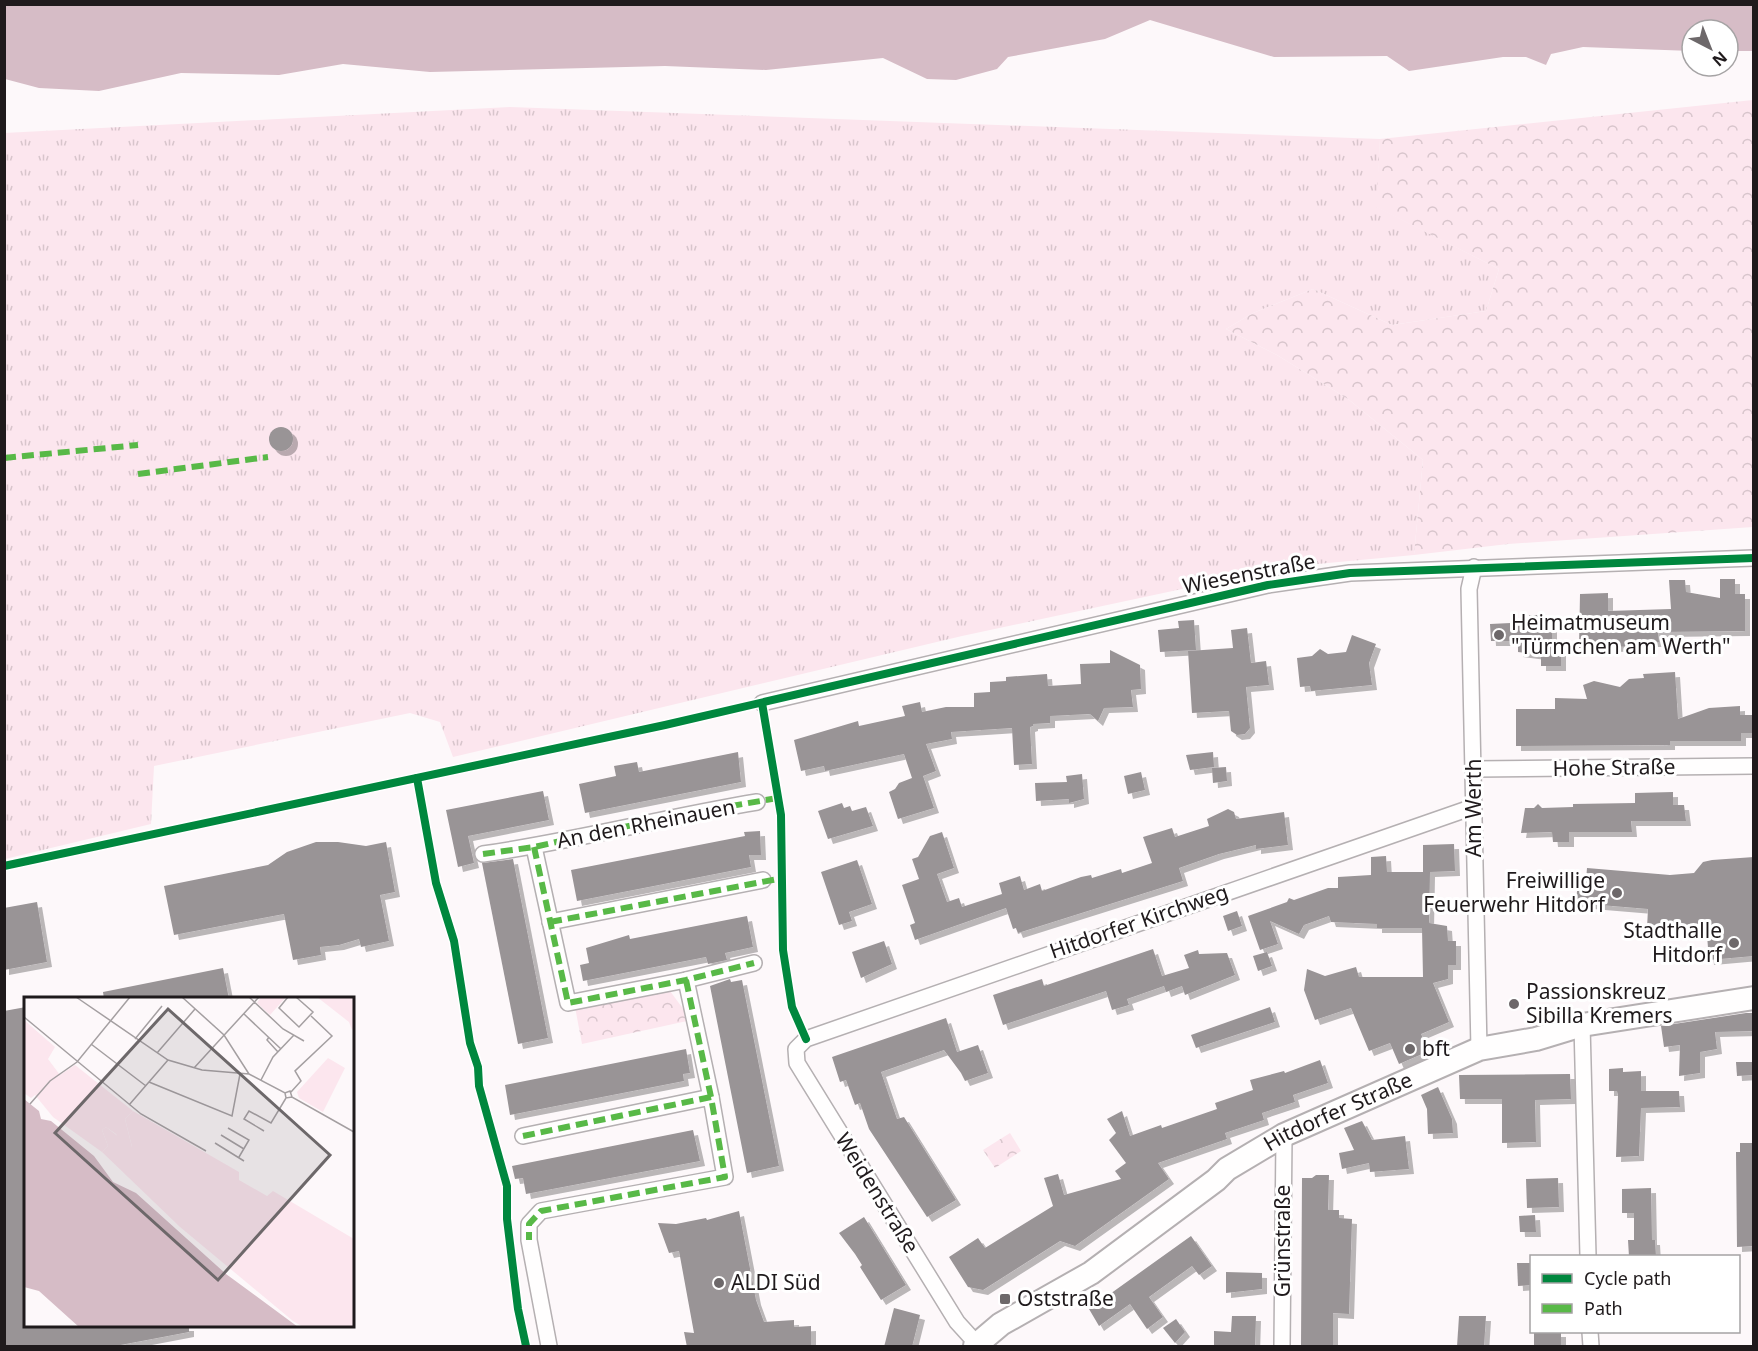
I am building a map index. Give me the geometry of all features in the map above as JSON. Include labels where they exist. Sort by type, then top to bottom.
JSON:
[{"type":"street","name":"Wiesenstraße","points":[[762,703],[1268,585],[1350,573],[1754,558]]},
{"type":"street","name":"Am Werth","points":[[1474,567],[1469,589],[1475,769],[1473,807],[1479,1048]]},
{"type":"street","name":"Hohe Straße","points":[[1475,769],[1754,766]]},
{"type":"street","name":"An den Rheinauen","points":[[483,854],[534,847],[678,815],[757,802]]},
{"type":"street","name":"Hitdorfer Kirchweg","points":[[806,1039],[1473,807]]},
{"type":"street","name":"An den Rheinauen","points":[[534,847],[568,1003],[686,980],[754,963]]},
{"type":"street","points":[[550,922],[763,880]]},
{"type":"street","points":[[549,1347],[529,1240],[529,1224],[541,1211],[725,1177],[711,1097],[686,980]]},
{"type":"street","name":"Hitdorfer Straße","points":[[976,1345],[1001,1324],[1091,1273],[1216,1180],[1227,1169],[1284,1135],[1479,1048],[1536,1039],[1582,1025],[1754,998]]},
{"type":"street","points":[[1582,1025],[1588,1255]]},
{"type":"street","name":"Weidenstraße","points":[[806,1039],[796,1049],[797,1063],[957,1322],[976,1345]]},
{"type":"street","points":[[523,1136],[711,1097]]},
{"type":"street","name":"Grünstraße","points":[[1282,1347],[1284,1135]]},
{"type":"green space","points":[[1753,100],[1753,527],[1508,544],[1414,555],[1423,460],[1348,399],[1277,355],[1226,329],[1253,313],[1313,289],[1392,325],[1486,311],[1499,269],[1376,207],[1380,139]]},
{"type":"green space","points":[[510,107],[1380,139],[1377,207],[1499,269],[1486,311],[1392,325],[1313,289],[1253,313],[1226,329],[1277,355],[1348,399],[1423,460],[1414,555],[1285,567],[962,636],[453,757],[440,722],[410,713],[154,766],[151,824],[5,859],[4,133]]},
{"type":"green space","points":[[660,990],[670,991],[684,1010],[687,1021],[582,1044],[575,1007]]},
{"type":"green space","points":[[1010,1133],[1021,1151],[995,1168],[983,1150]]},
{"type":"shaded area","points":[[5,4],[1753,4],[1754,51],[1740,51],[1740,18],[1680,18],[1680,51],[1583,47],[1551,54],[1546,65],[1526,57],[1503,57],[1409,71],[1387,56],[1274,57],[1150,20],[1105,39],[1008,57],[997,69],[956,80],[927,79],[883,58],[766,70],[665,66],[430,72],[343,64],[279,75],[181,73],[99,91],[39,88],[5,79]]},
{"type":"building","points":[[281,427],[289,431],[293,439],[289,447],[281,451],[273,447],[269,439],[273,431]]},
{"type":"building","points":[[1720,579],[1735,579],[1735,594],[1745,594],[1745,631],[1658,632],[1659,642],[1643,642],[1643,646],[1579,648],[1580,594],[1608,593],[1608,611],[1671,609],[1669,580],[1685,580],[1686,592],[1720,598]]},
{"type":"building","points":[[1529,615],[1542,615],[1542,622],[1552,623],[1552,641],[1561,641],[1561,666],[1541,666],[1541,655],[1518,652],[1518,641],[1491,641],[1490,624],[1529,622]]},
{"type":"building","points":[[1194,620],[1196,650],[1160,652],[1158,630],[1179,628],[1178,621]]},
{"type":"building","points":[[1247,628],[1251,663],[1266,661],[1269,685],[1246,687],[1250,728],[1245,734],[1237,735],[1231,731],[1229,711],[1192,713],[1188,651],[1233,648],[1231,630]]},
{"type":"building","points":[[1352,635],[1376,644],[1369,663],[1372,685],[1311,691],[1310,686],[1300,687],[1297,658],[1312,656],[1320,649],[1328,654],[1346,652]]},
{"type":"building","points":[[1110,650],[1140,665],[1141,689],[1131,690],[1133,707],[1104,708],[1098,721],[1090,714],[1050,716],[1050,723],[1033,724],[1030,727],[1032,764],[1014,765],[1012,728],[951,732],[952,739],[926,744],[936,771],[923,776],[934,808],[898,819],[889,792],[899,783],[912,778],[904,754],[825,771],[824,766],[801,771],[794,740],[858,721],[859,726],[905,716],[902,706],[920,702],[922,712],[946,707],[974,707],[974,693],[990,692],[990,682],[1006,681],[1006,677],[1047,674],[1048,686],[1081,684],[1080,664],[1110,663]]},
{"type":"building","points":[[1675,672],[1678,719],[1709,708],[1740,706],[1740,715],[1754,715],[1754,733],[1741,733],[1741,741],[1670,741],[1670,745],[1516,746],[1516,709],[1555,709],[1555,698],[1587,699],[1583,685],[1594,681],[1620,687],[1629,679],[1644,678],[1643,674]]},
{"type":"building","points":[[738,752],[741,782],[585,813],[579,784],[616,776],[614,766],[637,762],[639,772]]},
{"type":"building","points":[[1213,752],[1214,767],[1190,770],[1186,755]]},
{"type":"building","points":[[1226,767],[1227,781],[1213,783],[1212,768]]},
{"type":"building","points":[[1141,772],[1145,790],[1128,794],[1124,776]]},
{"type":"building","points":[[1082,774],[1084,799],[1069,803],[1069,799],[1036,801],[1035,783],[1067,782],[1066,776]]},
{"type":"building","points":[[543,791],[549,820],[468,836],[474,863],[458,867],[446,810]]},
{"type":"building","points":[[1673,792],[1673,805],[1684,805],[1686,821],[1631,821],[1632,832],[1569,832],[1569,842],[1553,842],[1552,832],[1521,833],[1525,808],[1534,808],[1538,804],[1542,808],[1573,807],[1573,804],[1635,803],[1635,793]]},
{"type":"building","points":[[842,803],[844,808],[850,806],[852,811],[866,807],[873,826],[828,839],[818,811]]},
{"type":"building","points":[[1228,809],[1234,812],[1236,819],[1284,812],[1288,845],[1256,849],[1256,845],[1219,854],[1179,868],[1183,881],[1018,933],[1016,928],[1013,929],[1006,908],[915,940],[910,925],[915,923],[902,885],[919,879],[912,859],[918,857],[930,836],[942,832],[954,868],[937,874],[947,902],[959,898],[962,907],[1002,894],[999,883],[1020,876],[1024,890],[1040,884],[1042,891],[1081,877],[1091,875],[1092,878],[1121,869],[1122,873],[1152,863],[1143,837],[1172,828],[1175,837],[1209,826],[1207,819]]},
{"type":"building","points":[[760,831],[761,855],[749,855],[751,867],[577,901],[571,870],[745,836],[744,832]]},
{"type":"building","points":[[316,842],[366,846],[386,842],[395,892],[380,895],[389,941],[361,947],[359,939],[339,945],[320,947],[321,955],[293,960],[284,914],[174,935],[164,886],[268,865],[287,852]]},
{"type":"building","points":[[1454,844],[1455,871],[1430,872],[1429,923],[1447,926],[1448,941],[1456,941],[1456,965],[1448,965],[1448,979],[1433,983],[1449,1022],[1421,1034],[1429,1051],[1399,1064],[1390,1043],[1369,1051],[1351,1008],[1315,1020],[1304,990],[1307,969],[1325,976],[1356,967],[1359,977],[1423,977],[1422,928],[1377,928],[1377,924],[1331,922],[1329,916],[1304,925],[1299,934],[1270,921],[1278,944],[1260,950],[1248,916],[1287,902],[1289,898],[1294,900],[1328,888],[1338,888],[1338,877],[1371,875],[1371,857],[1386,856],[1387,872],[1423,872],[1423,845]]},
{"type":"building","points":[[1754,857],[1754,956],[1709,960],[1706,923],[1647,928],[1648,909],[1576,903],[1578,879],[1586,880],[1587,868],[1670,875],[1694,873],[1703,862],[1712,860]]},
{"type":"building","points":[[513,859],[548,1038],[518,1044],[482,863]]},
{"type":"building","points":[[857,860],[872,904],[849,912],[852,921],[839,925],[821,872]]},
{"type":"building","points":[[37,902],[47,962],[4,970],[4,908]]},
{"type":"building","points":[[1237,911],[1242,926],[1228,931],[1223,916]]},
{"type":"building","points":[[747,916],[753,947],[725,953],[727,960],[708,964],[706,957],[583,981],[580,965],[589,963],[586,948],[629,935],[630,939]]},
{"type":"building","points":[[884,941],[892,964],[861,978],[852,952]]},
{"type":"building","points":[[1153,949],[1162,976],[1189,968],[1184,955],[1198,950],[1199,954],[1227,953],[1235,975],[1185,995],[1182,986],[1166,992],[1164,986],[1127,999],[1129,1005],[1112,1010],[1106,991],[1003,1025],[993,995],[1042,979],[1044,986]]},
{"type":"building","points":[[1267,952],[1272,966],[1258,971],[1253,956]]},
{"type":"building","points":[[223,968],[229,997],[104,997],[103,992]]},
{"type":"building","points":[[730,979],[731,982],[742,980],[779,1166],[747,1173],[710,986]]},
{"type":"building","points":[[24,1007],[24,1327],[189,1327],[189,1332],[110,1347],[4,1347],[4,1011]]},
{"type":"building","points":[[1270,1007],[1275,1022],[1196,1048],[1191,1035]]},
{"type":"building","points":[[1754,1013],[1754,1031],[1715,1032],[1717,1049],[1700,1052],[1700,1073],[1679,1076],[1680,1045],[1664,1047],[1661,1026]]},
{"type":"building","points":[[946,1018],[957,1052],[978,1045],[988,1073],[965,1081],[944,1050],[881,1072],[897,1119],[904,1117],[956,1200],[927,1217],[869,1129],[860,1103],[855,1105],[846,1080],[840,1082],[832,1057]]},
{"type":"building","points":[[686,1049],[690,1073],[683,1074],[684,1081],[510,1115],[505,1085]]},
{"type":"building","points":[[1320,1060],[1328,1083],[1293,1095],[1295,1102],[1262,1113],[1264,1120],[1225,1133],[1227,1139],[1158,1163],[1169,1179],[1075,1246],[1060,1241],[983,1290],[968,1287],[949,1257],[978,1238],[985,1248],[1053,1206],[1044,1178],[1058,1174],[1064,1195],[1121,1179],[1115,1171],[1126,1163],[1109,1140],[1116,1133],[1107,1119],[1122,1111],[1130,1136],[1161,1125],[1162,1128],[1217,1109],[1215,1103],[1253,1090],[1250,1080],[1284,1071],[1285,1073]]},
{"type":"building","points":[[1736,1062],[1754,1062],[1754,1075],[1737,1076]]},
{"type":"building","points":[[1623,1068],[1623,1072],[1641,1071],[1641,1091],[1679,1091],[1680,1107],[1641,1108],[1639,1156],[1616,1157],[1618,1095],[1617,1091],[1609,1091],[1609,1069]]},
{"type":"building","points":[[1570,1074],[1571,1099],[1535,1100],[1536,1142],[1502,1143],[1502,1099],[1460,1099],[1459,1075]]},
{"type":"building","points":[[1438,1087],[1452,1119],[1453,1133],[1428,1134],[1427,1109],[1421,1095]]},
{"type":"building","points":[[1362,1121],[1372,1140],[1405,1136],[1409,1169],[1370,1172],[1369,1163],[1342,1169],[1339,1153],[1354,1150],[1344,1128]]},
{"type":"building","points":[[693,1130],[700,1161],[526,1194],[523,1178],[515,1179],[512,1166]]},
{"type":"building","points":[[1740,1143],[1754,1143],[1754,1246],[1737,1247],[1736,1152],[1740,1152]]},
{"type":"building","points":[[1316,1175],[1329,1175],[1328,1210],[1339,1210],[1339,1218],[1352,1219],[1349,1314],[1333,1313],[1333,1347],[1301,1347],[1302,1178],[1312,1178]]},
{"type":"building","points":[[1558,1178],[1559,1207],[1527,1208],[1526,1179]]},
{"type":"building","points":[[1651,1188],[1652,1240],[1655,1240],[1656,1255],[1629,1255],[1628,1240],[1634,1240],[1634,1213],[1622,1213],[1622,1189]]},
{"type":"building","name":"ALDI Süd","points":[[739,1211],[756,1300],[764,1322],[794,1320],[794,1327],[811,1326],[811,1347],[687,1347],[684,1332],[694,1333],[679,1251],[669,1253],[658,1223],[676,1224],[706,1218],[707,1220]]},
{"type":"building","points":[[1535,1215],[1536,1232],[1520,1232],[1519,1216]]},
{"type":"building","points":[[864,1217],[906,1285],[881,1300],[860,1267],[862,1265],[839,1233]]},
{"type":"building","points":[[1191,1236],[1212,1266],[1199,1275],[1192,1266],[1149,1297],[1163,1317],[1147,1329],[1130,1304],[1099,1326],[1089,1309]]},
{"type":"building","points":[[1517,1263],[1530,1263],[1530,1285],[1518,1286]]},
{"type":"building","points":[[1226,1272],[1262,1273],[1262,1289],[1226,1293]]},
{"type":"building","points":[[894,1308],[920,1315],[912,1347],[884,1347]]},
{"type":"building","points":[[1232,1316],[1256,1316],[1255,1347],[1214,1347],[1214,1331],[1231,1332]]},
{"type":"building","points":[[1459,1316],[1486,1316],[1484,1347],[1457,1347]]},
{"type":"building","points":[[1176,1319],[1185,1332],[1175,1343],[1163,1328]]},
{"type":"building","points":[[1534,1333],[1561,1333],[1561,1347],[1534,1347]]},
{"type":"marked path","points":[[4,458],[138,445]]},
{"type":"marked path","points":[[138,474],[268,457]]},
{"type":"marked path","points":[[483,854],[534,847],[678,815],[778,798]]},
{"type":"marked path","points":[[534,847],[568,1003],[686,980],[754,963]]},
{"type":"marked path","points":[[550,922],[783,878]]},
{"type":"marked path","points":[[686,980],[711,1097]]},
{"type":"marked path","points":[[523,1136],[711,1097],[725,1177],[541,1211],[529,1224],[529,1240]]},
{"type":"cycle path","points":[[4,866],[665,725],[1268,585],[1350,573],[1754,558]]},
{"type":"cycle path","points":[[762,703],[781,815],[783,950],[792,1007],[806,1039]]},
{"type":"cycle path","points":[[417,778],[436,883],[454,941],[470,1043],[478,1067],[479,1086],[507,1186],[507,1219],[518,1309],[526,1346]]},
{"type":"place","name":"Heimatmuseum \"Türmchen am Werth\"","points":[[1499,635]]},
{"type":"place","name":"Freiwillige Feuerwehr Hitdorf","points":[[1617,893]]},
{"type":"place","name":"Stadthalle Hitdorf","points":[[1734,943]]},
{"type":"place","name":"Passionskreuz Sibilla Kremers","points":[[1514,1004]]},
{"type":"place","name":"bft","points":[[1410,1049]]},
{"type":"place","name":"ALDI Süd","points":[[719,1283]]},
{"type":"place","name":"Oststraße","points":[[1005,1299]]}]
